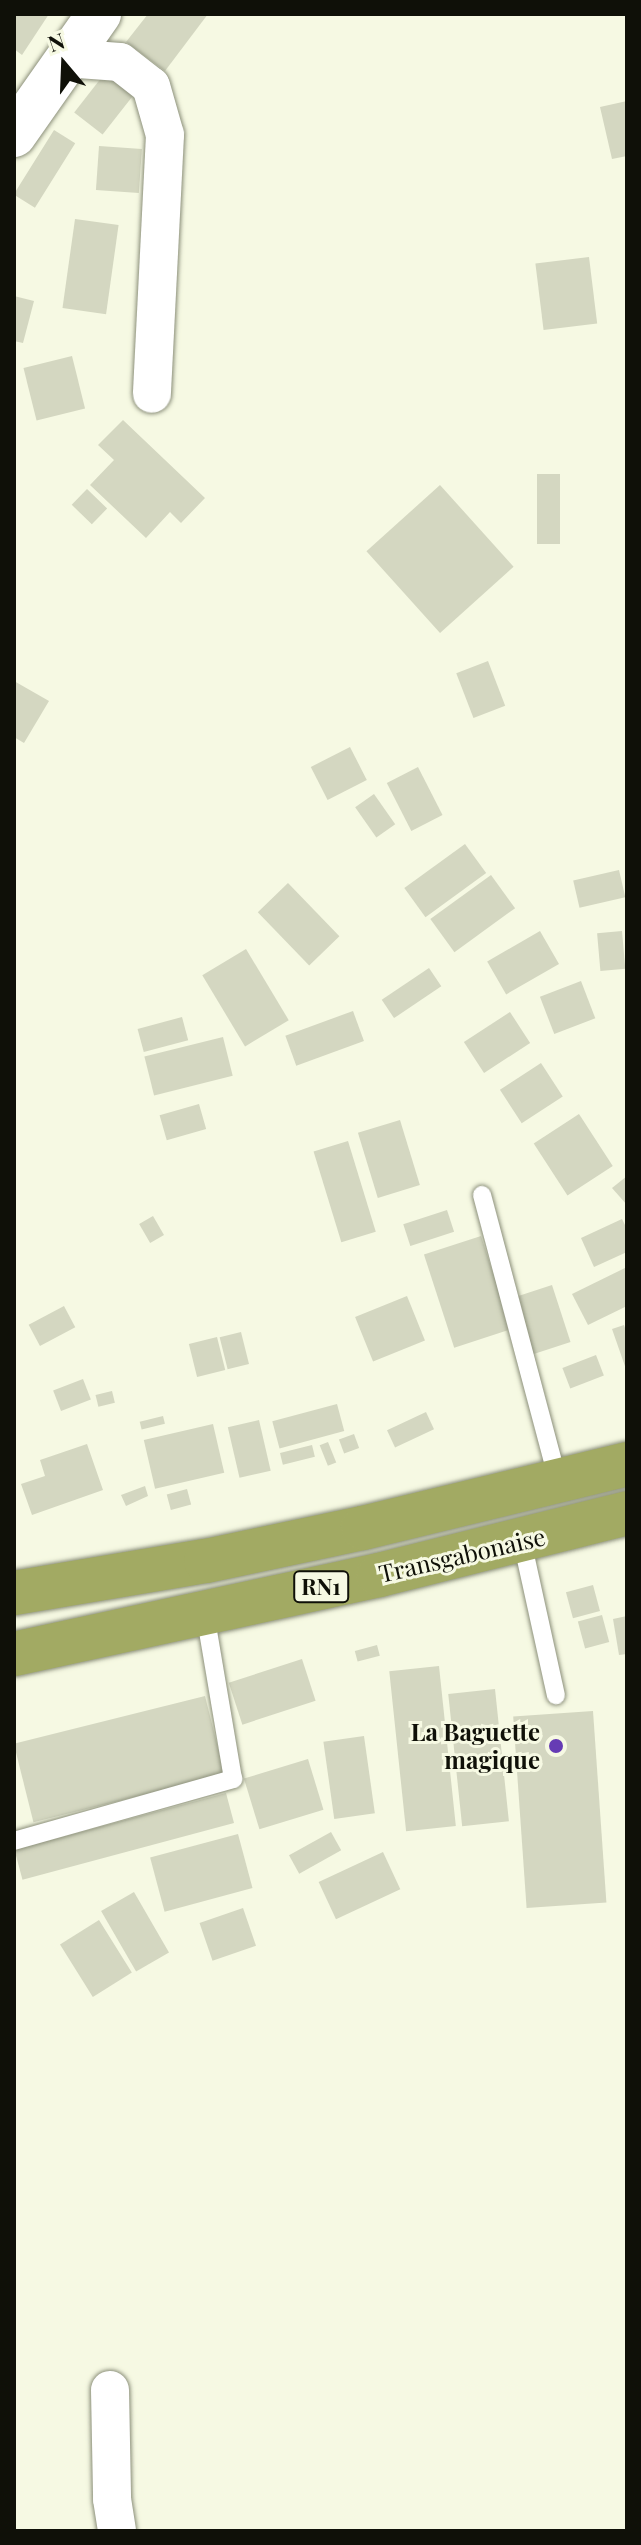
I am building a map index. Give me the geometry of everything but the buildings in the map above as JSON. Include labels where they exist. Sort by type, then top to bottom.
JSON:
[{"type":"highway","name":"Transgabonaise","points":[[14,1593],[206,1561],[558,1484],[627,1464]]},
{"type":"highway","name":"Transgabonaise","points":[[14,1654],[522,1541],[627,1513]]},
{"type":"street","points":[[14,135],[65,58],[99,14]]},
{"type":"street","points":[[65,58],[120,62],[151,86],[165,135],[152,394]]},
{"type":"street","points":[[110,2390],[112,2499],[117,2531]]},
{"type":"lane","points":[[482,1195],[558,1484]]},
{"type":"lane","points":[[522,1541],[556,1695]]},
{"type":"lane","points":[[14,1841],[233,1779],[204,1611]]},
{"type":"place","name":"La Baguette magique","points":[[556,1746]]}]
